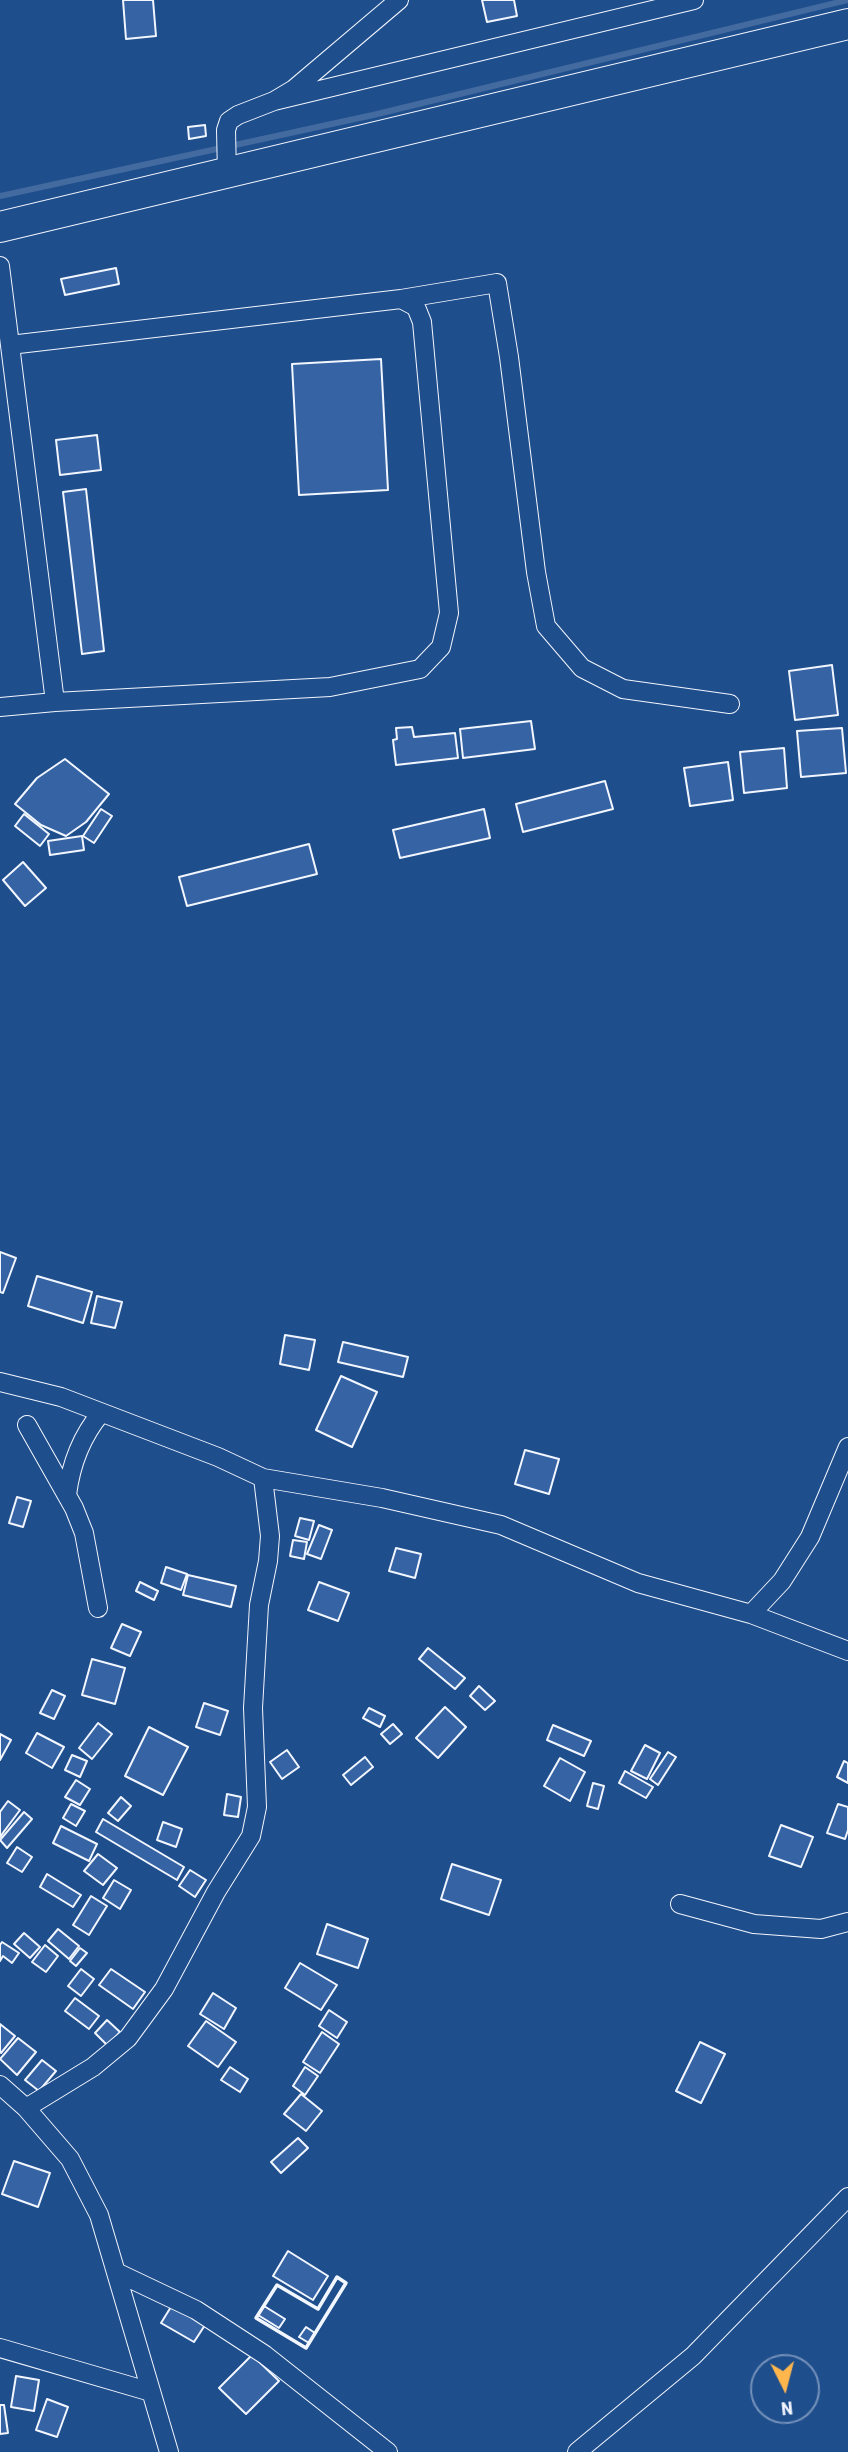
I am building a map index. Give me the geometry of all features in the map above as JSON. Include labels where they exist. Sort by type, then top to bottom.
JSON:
[{"type":"main road","points":[[0,227],[848,24]]},
{"type":"street","points":[[274,101],[294,89],[399,0]]},
{"type":"street","points":[[227,174],[226,130],[229,121],[274,101],[694,0]]},
{"type":"street","points":[[0,266],[55,702]]},
{"type":"street","points":[[10,345],[401,299],[497,283],[536,572],[546,625],[582,668],[623,689],[730,704]]},
{"type":"street","points":[[0,707],[330,687],[420,669],[442,647],[449,613],[422,321],[416,307],[401,299]]},
{"type":"street","points":[[0,1382],[61,1397],[218,1457],[263,1478],[382,1498],[500,1525],[638,1583],[751,1614],[848,1651]]},
{"type":"street","points":[[67,1495],[70,1474],[83,1437],[101,1413]]},
{"type":"street","points":[[27,1425],[67,1495],[84,1533],[99,1608]]},
{"type":"street","points":[[751,1614],[782,1581],[810,1537],[848,1447]]},
{"type":"street","points":[[26,2108],[93,2067],[128,2038],[164,1989],[216,1892],[251,1836],[257,1807],[253,1707],[258,1630],[270,1536],[263,1478]]},
{"type":"street","points":[[680,1904],[754,1924],[821,1929],[848,1922]]},
{"type":"street","points":[[0,2085],[26,2108],[70,2160],[99,2216],[169,2452]]},
{"type":"street","points":[[577,2452],[693,2356],[848,2197]]},
{"type":"street","points":[[116,2272],[196,2310],[265,2355],[388,2452]]},
{"type":"street","points":[[0,2348],[151,2392]]},
{"type":"building","points":[[123,0],[153,0],[156,36],[126,39]]},
{"type":"building","points":[[482,0],[514,0],[517,16],[487,22]]},
{"type":"building","points":[[205,125],[206,136],[189,139],[188,127]]},
{"type":"building","points":[[116,268],[119,284],[65,295],[61,279]]},
{"type":"building","points":[[381,359],[388,490],[299,495],[292,364]]},
{"type":"building","points":[[97,435],[101,470],[60,475],[56,440]]},
{"type":"building","points":[[86,489],[104,651],[82,654],[63,492]]},
{"type":"building","points":[[832,665],[838,715],[795,720],[789,671]]},
{"type":"building","points":[[531,721],[535,749],[463,758],[460,729]]},
{"type":"building","points":[[412,727],[414,737],[455,733],[458,758],[396,765],[393,740],[397,739],[396,728]]},
{"type":"building","points":[[842,728],[846,773],[801,777],[797,731]]},
{"type":"building","points":[[784,748],[787,788],[744,793],[740,752]]},
{"type":"building","points":[[65,759],[109,794],[86,822],[66,836],[41,825],[15,804],[37,778]]},
{"type":"building","points":[[728,762],[733,800],[690,806],[684,768]]},
{"type":"building","points":[[605,781],[613,809],[523,832],[516,804]]},
{"type":"building","points":[[101,809],[112,816],[94,843],[83,836]]},
{"type":"building","points":[[484,809],[490,838],[400,858],[393,830]]},
{"type":"building","points":[[24,814],[49,834],[40,846],[15,826]]},
{"type":"building","points":[[82,836],[84,850],[50,855],[48,841]]},
{"type":"building","points":[[309,844],[317,874],[187,906],[179,877]]},
{"type":"building","points":[[23,862],[46,888],[25,906],[3,880]]},
{"type":"building","points":[[0,1252],[16,1258],[3,1293],[0,1292]]},
{"type":"building","points":[[37,1276],[92,1292],[83,1323],[28,1306]]},
{"type":"building","points":[[97,1296],[122,1302],[115,1328],[91,1323]]},
{"type":"building","points":[[285,1335],[315,1340],[309,1370],[280,1364]]},
{"type":"building","points":[[343,1342],[408,1357],[403,1377],[338,1362]]},
{"type":"building","points":[[341,1376],[377,1392],[352,1447],[316,1430]]},
{"type":"building","points":[[525,1450],[559,1459],[549,1494],[515,1484]]},
{"type":"building","points":[[17,1497],[31,1501],[23,1527],[9,1523]]},
{"type":"building","points":[[300,1518],[314,1521],[309,1540],[295,1536]]},
{"type":"building","points":[[319,1525],[332,1530],[321,1559],[307,1554]]},
{"type":"building","points":[[293,1540],[307,1542],[304,1559],[290,1556]]},
{"type":"building","points":[[396,1548],[421,1554],[415,1578],[389,1571]]},
{"type":"building","points":[[166,1567],[187,1574],[181,1590],[161,1583]]},
{"type":"building","points":[[188,1575],[236,1586],[231,1607],[183,1595]]},
{"type":"building","points":[[140,1582],[158,1591],[154,1600],[136,1591]]},
{"type":"building","points":[[319,1582],[349,1593],[338,1621],[308,1610]]},
{"type":"building","points":[[122,1624],[141,1632],[130,1656],[111,1648]]},
{"type":"building","points":[[428,1648],[465,1678],[455,1689],[419,1659]]},
{"type":"building","points":[[92,1659],[125,1668],[115,1704],[82,1695]]},
{"type":"building","points":[[479,1686],[495,1701],[485,1710],[470,1696]]},
{"type":"building","points":[[52,1690],[65,1696],[54,1719],[40,1713]]},
{"type":"building","points":[[204,1703],[228,1711],[220,1735],[196,1727]]},
{"type":"building","points":[[445,1707],[466,1727],[438,1758],[416,1738]]},
{"type":"building","points":[[369,1708],[385,1716],[380,1727],[363,1718]]},
{"type":"building","points":[[98,1723],[112,1734],[92,1759],[79,1748]]},
{"type":"building","points":[[393,1724],[402,1734],[390,1744],[381,1734]]},
{"type":"building","points":[[553,1725],[591,1741],[584,1756],[547,1740]]},
{"type":"building","points":[[149,1727],[188,1747],[163,1795],[125,1776]]},
{"type":"building","points":[[37,1733],[64,1747],[52,1768],[26,1753]]},
{"type":"building","points":[[0,1734],[11,1740],[0,1760]]},
{"type":"building","points":[[645,1745],[660,1753],[647,1779],[631,1771]]},
{"type":"building","points":[[287,1750],[299,1767],[282,1779],[270,1762]]},
{"type":"building","points":[[668,1752],[676,1757],[658,1785],[650,1779]]},
{"type":"building","points":[[72,1755],[87,1761],[80,1777],[65,1770]]},
{"type":"building","points":[[365,1757],[373,1767],[351,1785],[343,1775]]},
{"type":"building","points":[[560,1758],[585,1772],[570,1801],[544,1786]]},
{"type":"building","points":[[844,1761],[848,1763],[848,1783],[837,1777]]},
{"type":"building","points":[[625,1771],[653,1787],[646,1798],[619,1783]]},
{"type":"building","points":[[76,1780],[90,1789],[80,1805],[65,1797]]},
{"type":"building","points":[[593,1783],[604,1786],[598,1809],[587,1806]]},
{"type":"building","points":[[227,1794],[241,1797],[238,1817],[224,1815]]},
{"type":"building","points":[[121,1797],[131,1806],[118,1821],[108,1813]]},
{"type":"building","points":[[8,1801],[20,1810],[0,1837],[0,1812]]},
{"type":"building","points":[[71,1804],[85,1811],[76,1826],[63,1818]]},
{"type":"building","points":[[838,1804],[848,1807],[848,1830],[845,1839],[827,1833]]},
{"type":"building","points":[[24,1812],[32,1819],[7,1848],[0,1840]]},
{"type":"building","points":[[103,1819],[184,1867],[177,1880],[96,1832]]},
{"type":"building","points":[[163,1822],[182,1829],[176,1847],[157,1840]]},
{"type":"building","points":[[781,1825],[813,1837],[801,1867],[769,1856]]},
{"type":"building","points":[[61,1826],[97,1844],[89,1861],[53,1843]]},
{"type":"building","points":[[17,1847],[32,1857],[22,1872],[7,1863]]},
{"type":"building","points":[[98,1854],[117,1868],[103,1885],[84,1871]]},
{"type":"building","points":[[452,1864],[501,1880],[489,1915],[441,1899]]},
{"type":"building","points":[[190,1870],[206,1880],[195,1897],[179,1886]]},
{"type":"building","points":[[47,1874],[81,1895],[73,1907],[40,1887]]},
{"type":"building","points":[[114,1880],[131,1890],[120,1909],[103,1898]]},
{"type":"building","points":[[91,1896],[107,1906],[89,1935],[73,1925]]},
{"type":"building","points":[[327,1924],[368,1939],[358,1968],[317,1954]]},
{"type":"building","points":[[58,1929],[79,1946],[69,1959],[48,1941]]},
{"type":"building","points":[[24,1933],[40,1947],[30,1958],[14,1944]]},
{"type":"building","points":[[2,1942],[19,1953],[12,1963],[3,1956],[0,1961]]},
{"type":"building","points":[[45,1945],[58,1956],[46,1972],[32,1962]]},
{"type":"building","points":[[80,1948],[87,1953],[76,1966],[70,1961]]},
{"type":"building","points":[[300,1963],[337,1985],[321,2010],[285,1988]]},
{"type":"building","points":[[81,1969],[94,1979],[81,1996],[68,1986]]},
{"type":"building","points":[[111,1969],[145,1992],[133,2009],[99,1985]]},
{"type":"building","points":[[213,1993],[236,2008],[224,2029],[200,2014]]},
{"type":"building","points":[[75,1998],[99,2016],[89,2029],[65,2011]]},
{"type":"building","points":[[329,2010],[347,2022],[337,2038],[319,2026]]},
{"type":"building","points":[[107,2020],[120,2032],[108,2046],[95,2033]]},
{"type":"building","points":[[206,2021],[236,2042],[218,2067],[188,2046]]},
{"type":"building","points":[[0,2024],[15,2036],[1,2053],[0,2052]]},
{"type":"building","points":[[322,2032],[339,2044],[320,2073],[303,2062]]},
{"type":"building","points":[[18,2038],[36,2052],[17,2075],[0,2059]]},
{"type":"building","points":[[700,2042],[725,2054],[701,2103],[676,2091]]},
{"type":"building","points":[[42,2060],[56,2071],[39,2091],[25,2080]]},
{"type":"building","points":[[230,2067],[248,2079],[240,2092],[221,2080]]},
{"type":"building","points":[[305,2067],[318,2076],[305,2095],[293,2086]]},
{"type":"building","points":[[301,2094],[322,2111],[306,2131],[284,2114]]},
{"type":"building","points":[[298,2138],[308,2148],[281,2173],[271,2162]]},
{"type":"building","points":[[14,2161],[50,2173],[38,2207],[2,2194]]},
{"type":"building","points":[[288,2251],[328,2276],[313,2300],[273,2276]]},
{"type":"building","points":[[174,2302],[207,2322],[194,2342],[161,2323]]},
{"type":"building","points":[[264,2306],[285,2319],[279,2328],[258,2315]]},
{"type":"building","points":[[306,2327],[315,2333],[309,2343],[299,2337]]},
{"type":"building","points":[[252,2355],[279,2381],[246,2414],[219,2388]]},
{"type":"building","points":[[16,2376],[39,2380],[34,2411],[11,2407]]},
{"type":"building","points":[[47,2399],[68,2407],[57,2437],[36,2430]]},
{"type":"building","points":[[0,2405],[4,2405],[8,2433],[0,2434]]},
{"type":"waterway","points":[[0,196],[373,115],[848,0]]},
{"type":"wall","points":[[337,2277],[346,2283],[306,2348],[256,2318],[277,2285],[318,2309],[337,2277]]}]
